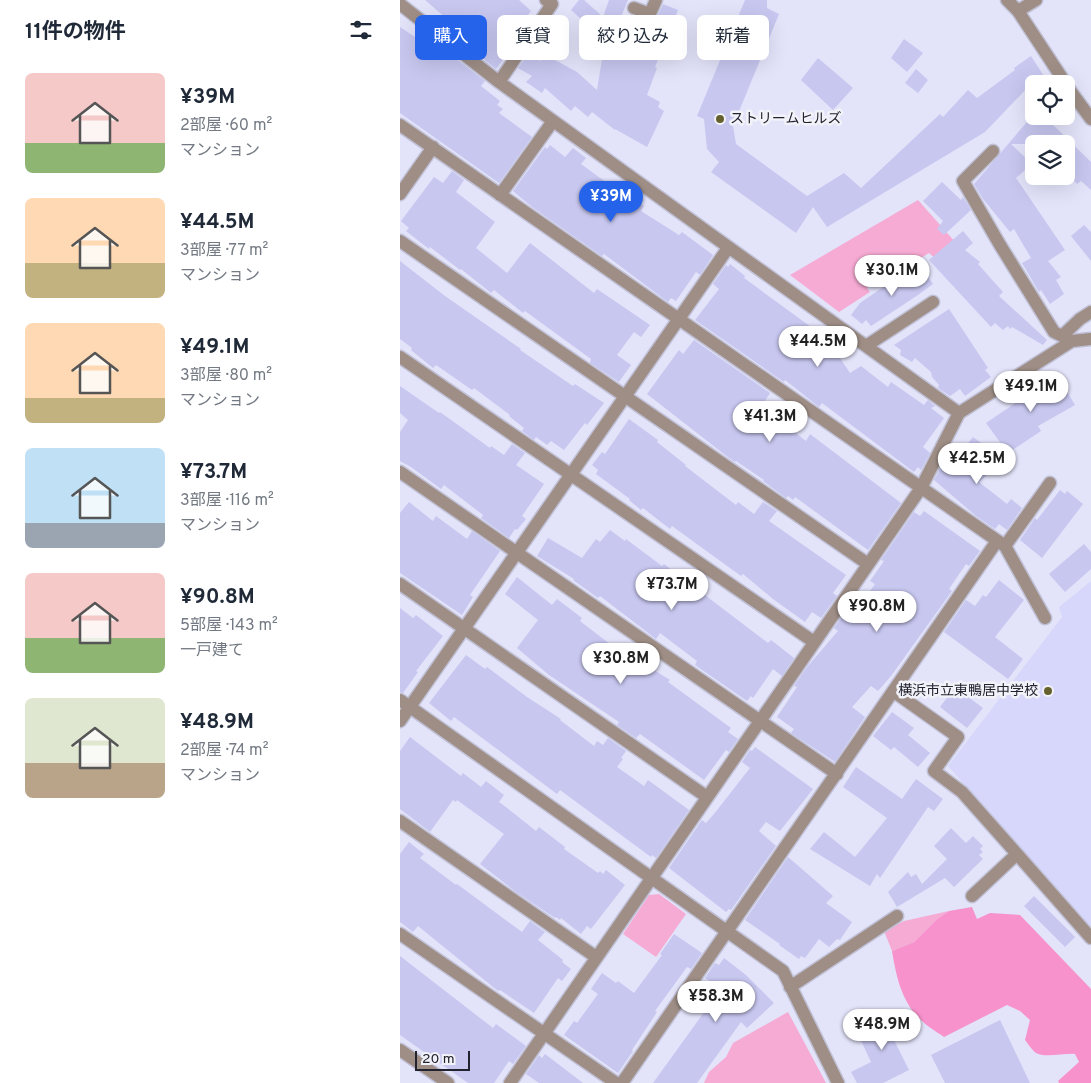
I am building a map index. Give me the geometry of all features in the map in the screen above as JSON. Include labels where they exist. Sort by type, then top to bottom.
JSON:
[{"type":"street","points":[[634,8],[650,14],[656,0]]},
{"type":"street","points":[[1006,0],[1018,11],[1060,75]]},
{"type":"street","points":[[1018,11],[1036,0]]},
{"type":"street","points":[[499,82],[551,1]]},
{"type":"street","points":[[400,4],[499,82],[959,414]]},
{"type":"street","points":[[1075,97],[1091,119]]},
{"type":"street","points":[[500,195],[553,121]]},
{"type":"street","points":[[400,125],[1001,544],[1045,618]]},
{"type":"street","points":[[400,194],[433,147]]},
{"type":"street","points":[[993,151],[963,181],[1000,246],[1054,332],[1067,338],[1091,339]]},
{"type":"street","points":[[400,241],[868,564]]},
{"type":"street","points":[[400,721],[405,704],[465,629],[624,396],[728,248]]},
{"type":"street","points":[[866,346],[933,302]]},
{"type":"street","points":[[510,1083],[922,488],[959,414],[1067,338],[1080,319],[1091,312]]},
{"type":"street","points":[[400,357],[814,642]]},
{"type":"street","points":[[400,472],[837,774]]},
{"type":"street","points":[[622,1083],[893,691],[1001,544],[1050,483]]},
{"type":"street","points":[[400,584],[707,798]]},
{"type":"street","points":[[893,691],[958,737],[934,771],[962,792],[1091,938]]},
{"type":"street","points":[[405,704],[784,971],[790,987],[838,1083]]},
{"type":"street","points":[[400,821],[596,957]]},
{"type":"street","points":[[972,896],[1017,854]]},
{"type":"street","points":[[790,987],[897,916]]},
{"type":"street","points":[[400,934],[616,1083]]},
{"type":"street","points":[[400,1050],[448,1083]]},
{"type":"shaded area","points":[[918,200],[956,243],[937,260],[929,253],[910,265],[907,262],[867,288],[870,292],[839,312],[790,275]]},
{"type":"shaded area","name":"横浜市立東鴨居中学校","points":[[1091,581],[1091,928],[948,766],[1062,617],[1059,607]]},
{"type":"shaded area","points":[[659,894],[686,914],[656,957],[623,934],[649,895]]},
{"type":"shaded area","points":[[972,907],[977,919],[990,913],[1020,915],[1091,989],[1091,1083],[1059,1083],[1058,1081],[1079,1062],[1075,1054],[1044,1055],[1036,1053],[1025,1040],[1030,1020],[1020,1011],[1007,1005],[944,1037],[925,1024],[913,1011],[900,987],[892,951],[914,942],[937,919],[949,911]]},
{"type":"shaded area","points":[[949,911],[937,919],[914,942],[892,951],[884,931],[904,921]]},
{"type":"shaded area","points":[[788,1012],[826,1083],[704,1083],[709,1072],[726,1057],[733,1043]]},
{"type":"building","points":[[425,0],[519,0],[531,11],[528,15],[497,15],[497,60],[503,60],[496,69],[485,60],[487,60],[487,15],[442,15]]},
{"type":"building","points":[[579,0],[584,0],[601,15],[579,15],[579,17],[571,10]]},
{"type":"building","points":[[609,0],[628,0],[622,15],[604,15]]},
{"type":"building","name":"ストリームヒルズ","points":[[745,0],[767,0],[767,8],[779,14],[769,38],[769,15],[739,15]]},
{"type":"building","points":[[663,4],[678,10],[676,15],[658,15]]},
{"type":"building","points":[[400,27],[415,37],[415,60],[458,60],[485,81],[481,86],[500,101],[497,105],[503,109],[499,113],[532,137],[499,183],[400,113]]},
{"type":"building","points":[[904,39],[923,53],[907,72],[891,58]]},
{"type":"building","name":"ストリームヒルズ","points":[[1031,56],[1043,75],[1025,75],[1025,90],[985,132],[827,227],[813,207],[796,233],[711,172],[719,162],[707,149],[704,119],[697,116],[720,60],[760,60],[733,126],[736,144],[807,196],[844,173],[861,188],[940,114],[943,117],[968,90],[977,98]]},
{"type":"building","points":[[818,58],[853,88],[833,110],[801,80]]},
{"type":"building","points":[[524,60],[555,60],[577,72],[597,90],[602,60],[658,60],[655,67],[657,68],[647,95],[660,102],[658,107],[664,111],[647,147],[615,130],[592,112],[588,117],[575,106],[571,111],[545,88],[542,93],[526,82],[532,76],[518,68]]},
{"type":"building","points":[[916,69],[928,80],[918,93],[905,83]]},
{"type":"building","points":[[1025,124],[1053,125],[1063,135],[1025,135],[1025,144],[1011,144],[1025,157],[1025,170],[1016,178],[1065,250],[1048,261],[1061,277],[1056,280],[1064,294],[1050,304],[1041,290],[1039,292],[1022,263],[1031,258],[1014,229],[1010,232],[983,199],[974,184]]},
{"type":"building","points":[[550,145],[565,157],[573,148],[586,158],[581,164],[614,188],[644,206],[641,211],[679,235],[682,232],[713,255],[700,275],[696,272],[676,301],[671,298],[668,302],[604,254],[602,256],[532,207],[513,191],[545,147],[547,149]]},
{"type":"building","points":[[1075,146],[1091,162],[1091,190],[1081,181],[1077,184],[1075,182]]},
{"type":"building","points":[[452,171],[464,180],[456,192],[495,222],[476,248],[507,273],[530,243],[594,293],[597,289],[650,325],[641,337],[634,332],[617,355],[631,365],[619,382],[590,363],[591,359],[525,311],[523,313],[494,290],[491,293],[461,269],[430,247],[429,249],[406,231],[409,228],[401,221],[434,177],[443,183]]},
{"type":"building","points":[[942,182],[961,200],[963,197],[971,210],[944,235],[937,229],[943,221],[923,201]]},
{"type":"building","points":[[1084,225],[1091,232],[1091,261],[1071,236]]},
{"type":"building","points":[[963,231],[973,243],[965,250],[980,262],[978,264],[1003,292],[999,296],[1047,340],[1043,345],[1012,327],[1010,329],[1008,326],[1003,330],[995,323],[991,327],[929,260]]},
{"type":"building","points":[[400,261],[520,350],[573,386],[575,384],[604,403],[587,425],[585,423],[564,450],[551,441],[547,445],[536,437],[534,440],[522,431],[524,428],[510,415],[474,388],[472,390],[436,365],[433,368],[400,339]]},
{"type":"building","points":[[730,264],[745,276],[744,278],[844,351],[838,355],[850,373],[861,366],[888,387],[891,382],[924,405],[928,400],[935,406],[931,408],[944,418],[923,447],[930,453],[921,470],[918,467],[914,472],[822,403],[819,407],[785,380],[784,382],[695,320],[719,289],[713,284],[726,265],[728,267]]},
{"type":"building","points":[[921,267],[933,284],[918,295],[871,326],[866,320],[862,324],[851,315],[860,303],[892,281],[891,279],[907,271],[911,278]]},
{"type":"building","points":[[949,309],[988,368],[985,370],[991,377],[965,396],[960,389],[950,396],[938,388],[939,385],[932,377],[931,372],[915,358],[912,362],[900,355],[901,350],[894,345]]},
{"type":"building","points":[[694,340],[770,393],[763,404],[774,411],[772,414],[806,441],[810,434],[901,503],[868,550],[795,497],[793,500],[788,496],[786,498],[764,480],[729,458],[647,394],[679,350],[683,354]]},
{"type":"building","points":[[1056,373],[1075,405],[1038,426],[1041,431],[1008,453],[986,423],[1039,387],[1037,384]]},
{"type":"building","points":[[400,386],[490,448],[491,446],[504,455],[512,444],[525,453],[516,465],[544,484],[522,516],[526,519],[517,530],[515,529],[509,538],[481,518],[483,515],[444,485],[441,489],[400,461],[400,432],[408,420],[400,413]]},
{"type":"building","points":[[629,419],[658,440],[657,442],[685,466],[736,505],[738,502],[754,514],[763,502],[777,511],[769,521],[846,575],[833,593],[837,596],[821,618],[812,612],[805,622],[743,574],[741,576],[672,526],[670,529],[643,508],[641,510],[630,499],[596,474],[598,470],[592,465],[602,452],[605,454]]},
{"type":"building","points":[[973,437],[1005,460],[979,482],[1007,504],[1011,499],[1022,508],[1007,530],[999,524],[995,529],[976,516],[934,480],[943,463],[949,468]]},
{"type":"building","points":[[1060,490],[1065,494],[1067,491],[1083,504],[1042,558],[1020,540],[1035,518],[1037,520]]},
{"type":"building","points":[[409,502],[433,521],[436,516],[467,539],[472,531],[500,551],[470,595],[473,597],[462,615],[400,573],[400,513]]},
{"type":"building","points":[[924,511],[980,551],[969,566],[966,564],[949,589],[952,591],[891,676],[878,691],[871,686],[852,707],[865,717],[835,762],[791,733],[794,729],[777,717],[797,687],[794,686],[807,667],[838,631],[834,628],[850,605],[857,610],[875,584],[870,581],[884,561],[881,560],[914,512],[920,516]]},
{"type":"building","points":[[610,530],[625,541],[626,539],[662,566],[664,564],[768,643],[771,640],[794,658],[782,676],[773,669],[753,698],[751,696],[747,701],[695,665],[697,661],[660,633],[656,639],[600,596],[598,598],[574,579],[537,556],[548,538],[582,558],[596,539],[600,542]]},
{"type":"building","points":[[1084,544],[1091,552],[1091,569],[1065,592],[1049,574]]},
{"type":"building","points":[[517,577],[552,605],[557,599],[582,618],[580,621],[615,648],[617,645],[652,672],[654,670],[670,680],[668,682],[731,728],[728,732],[738,739],[729,752],[726,750],[704,780],[640,734],[636,738],[617,725],[619,722],[549,675],[517,648],[538,620],[505,594]]},
{"type":"building","points":[[999,580],[1024,600],[995,637],[1023,659],[1008,679],[944,632],[966,600],[975,606],[983,595],[986,597]]},
{"type":"building","points":[[400,608],[413,618],[416,615],[443,636],[416,671],[418,672],[403,693],[400,692]]},
{"type":"building","points":[[466,655],[485,669],[487,667],[527,697],[561,719],[594,746],[597,741],[603,745],[608,738],[626,751],[617,767],[644,786],[648,780],[689,810],[656,858],[652,855],[651,857],[560,790],[557,794],[454,717],[451,721],[429,703]]},
{"type":"building","points":[[955,687],[983,708],[967,728],[940,707]]},
{"type":"building","points":[[892,712],[914,728],[908,735],[930,753],[918,767],[894,747],[891,750],[873,736]]},
{"type":"building","points":[[410,737],[461,776],[463,773],[481,787],[486,781],[504,795],[499,802],[536,831],[539,827],[565,847],[564,849],[598,873],[600,871],[603,874],[606,870],[625,885],[591,929],[587,926],[581,934],[561,918],[560,920],[555,918],[516,892],[480,864],[504,834],[457,800],[456,802],[453,800],[430,832],[400,809],[400,751]]},
{"type":"building","points":[[755,747],[813,789],[780,831],[766,822],[759,831],[776,846],[731,910],[729,909],[726,912],[669,868],[702,820],[706,823],[750,768],[742,762],[750,750],[752,751]]},
{"type":"building","points":[[856,767],[902,799],[916,779],[943,799],[934,811],[928,807],[880,878],[877,874],[870,886],[810,849],[824,832],[855,857],[887,818],[843,787]]},
{"type":"building","points":[[951,828],[966,843],[973,836],[983,846],[980,849],[983,852],[979,855],[983,859],[954,887],[945,878],[897,907],[888,892],[908,872],[911,877],[916,874],[922,884],[947,859],[934,846]]},
{"type":"building","points":[[409,842],[424,854],[420,858],[522,932],[530,921],[545,932],[538,940],[571,969],[562,981],[558,978],[534,1013],[500,990],[498,991],[418,926],[413,932],[400,922],[400,854]]},
{"type":"building","points":[[788,857],[833,896],[826,903],[852,922],[840,940],[837,939],[829,947],[819,939],[805,958],[801,956],[799,959],[745,920]]},
{"type":"building","points":[[1034,896],[1075,937],[1065,947],[1024,906]]},
{"type":"building","points":[[674,934],[702,953],[691,969],[687,967],[655,1011],[657,1012],[618,1073],[564,1035],[574,1021],[577,1023],[598,994],[591,989],[602,973],[616,983],[618,981],[634,993],[662,955],[660,954]]},
{"type":"building","points":[[400,956],[493,1028],[496,1024],[526,1046],[513,1064],[509,1061],[494,1083],[468,1083],[400,1035]]},
{"type":"building","points":[[724,958],[746,975],[774,1003],[747,1028],[741,1022],[697,1083],[653,1083],[705,1011],[697,1004],[713,983],[705,978],[715,963],[719,965]]},
{"type":"building","points":[[901,1010],[910,1027],[892,1036],[909,1070],[883,1083],[857,1083],[851,1072],[871,1062],[857,1032]]},
{"type":"building","points":[[1000,1020],[1030,1083],[945,1083],[931,1055]]},
{"type":"building","points":[[545,1054],[583,1083],[539,1083],[526,1074],[539,1055],[542,1058]]},
{"type":"place","name":"ストリームヒルズ","points":[[720,119]]},
{"type":"place","name":"横浜市立東鴨居中学校","points":[[1048,691]]}]
